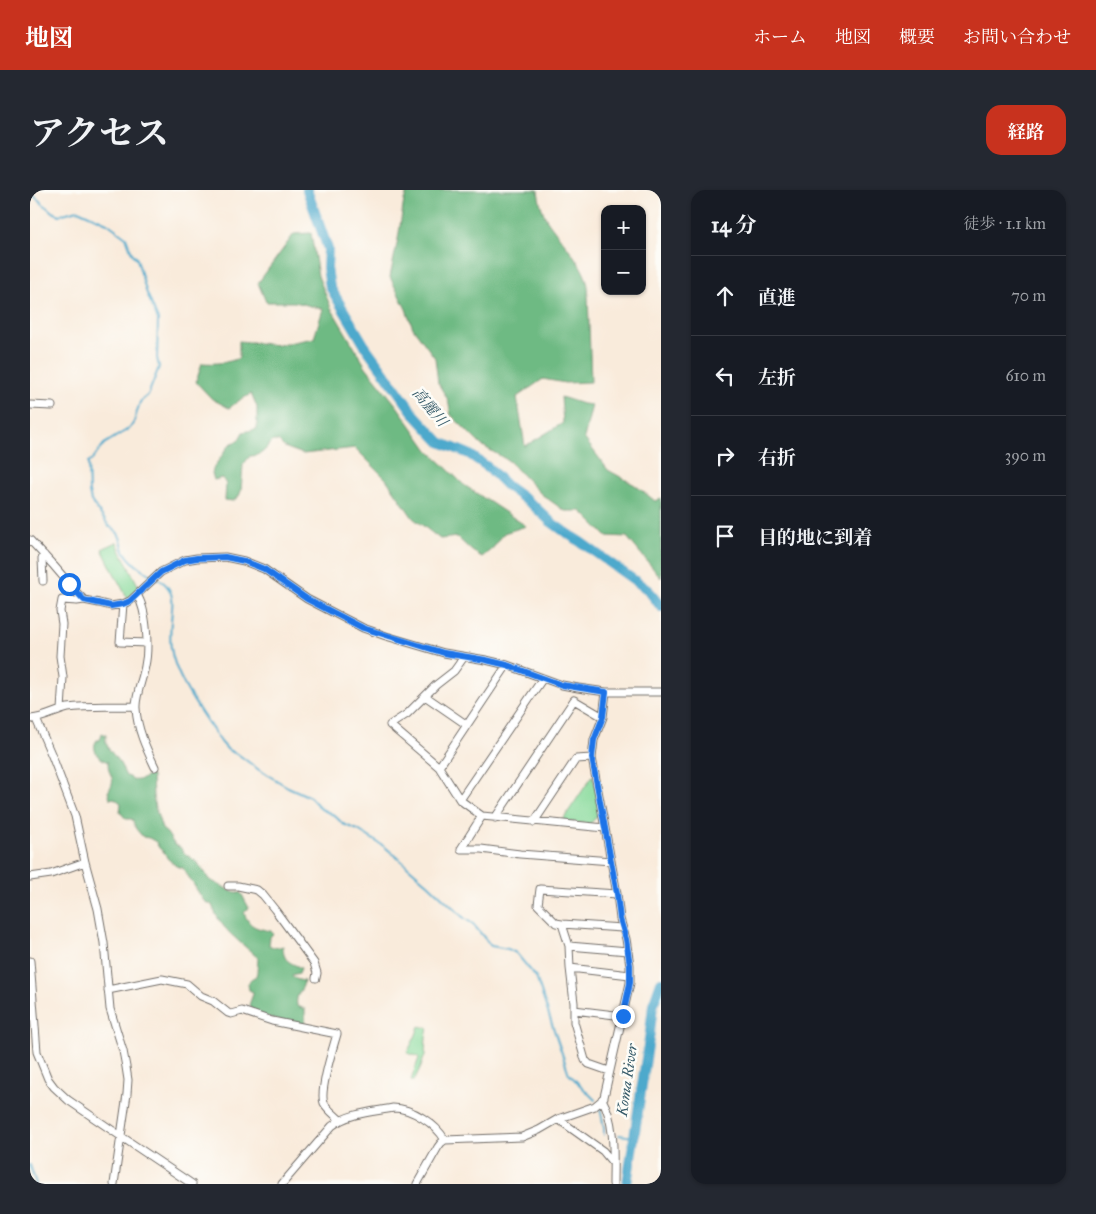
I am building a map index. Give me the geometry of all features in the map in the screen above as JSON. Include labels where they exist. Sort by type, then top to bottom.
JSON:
[{"type":"street","points":[[30,405],[52,406]]},
{"type":"street","points":[[30,540],[84,600]]},
{"type":"street","points":[[43,581],[42,559],[44,555]]},
{"type":"street","points":[[62,710],[63,677],[60,656],[62,624],[60,611],[62,600],[84,600],[111,606],[123,604],[130,601],[154,577],[169,567],[185,560],[225,557],[244,561],[264,569],[307,599],[363,628],[444,653],[507,665],[562,685],[606,692],[661,692]]},
{"type":"street","points":[[137,594],[142,605],[147,643],[146,665],[136,706],[139,729],[155,767]]},
{"type":"street","points":[[123,604],[120,642],[147,643]]},
{"type":"street","points":[[464,657],[454,671],[436,685],[407,714],[390,725],[439,768],[460,800],[482,816],[605,828]]},
{"type":"street","points":[[439,768],[507,665]]},
{"type":"street","points":[[460,800],[543,678]]},
{"type":"street","points":[[418,1184],[438,1147],[446,1140],[522,1138],[558,1119],[596,1106],[602,1099],[630,983],[626,939],[620,919],[592,758],[594,740],[603,717],[606,692]]},
{"type":"street","points":[[426,696],[467,725]]},
{"type":"street","points":[[495,818],[574,700],[603,717]]},
{"type":"street","points":[[114,1184],[122,1137],[128,1080],[123,1052],[110,1009],[104,943],[98,909],[75,816],[52,756],[33,719],[62,710],[81,707],[136,706]]},
{"type":"street","points":[[534,822],[576,759],[592,758]]},
{"type":"street","points":[[482,816],[461,849],[482,849],[611,861]]},
{"type":"street","points":[[30,877],[51,874],[85,862]]},
{"type":"street","points":[[228,886],[257,890],[263,895],[314,963],[317,973],[316,978]]},
{"type":"street","points":[[617,894],[540,889],[538,905],[556,923],[622,928]]},
{"type":"street","points":[[562,924],[569,946],[574,1022],[585,1060],[589,1064],[609,1071]]},
{"type":"street","points":[[569,946],[628,951]]},
{"type":"street","points":[[30,961],[38,1052],[44,1071],[54,1087],[68,1100],[192,1184]]},
{"type":"street","points":[[570,968],[630,975]]},
{"type":"street","points":[[108,990],[162,979],[187,984],[201,996],[213,1001],[228,1013],[232,1014],[242,1011],[272,1021],[337,1034],[324,1083],[323,1102],[340,1120]]},
{"type":"street","points":[[574,1010],[623,1016]]},
{"type":"street","points":[[602,1099],[608,1112],[614,1147],[613,1184]]},
{"type":"street","points":[[282,1184],[332,1126],[340,1120],[398,1108],[420,1116],[446,1140]]},
{"type":"street","points":[[558,1119],[603,1151],[613,1163]]},
{"type":"green space","points":[[408,190],[538,190],[547,220],[574,256],[585,276],[588,286],[591,382],[565,383],[543,379],[517,397],[525,446],[563,423],[561,397],[592,405],[584,438],[608,470],[635,485],[655,501],[661,498],[661,578],[627,537],[606,536],[581,511],[565,511],[541,494],[509,461],[481,445],[451,415],[448,400],[438,383],[435,358],[413,328],[390,277],[404,200]]},
{"type":"green space","points":[[311,233],[318,276],[331,308],[366,367],[428,450],[464,485],[526,526],[504,533],[493,548],[482,557],[472,551],[457,537],[440,539],[413,518],[386,479],[355,448],[303,454],[284,447],[278,441],[273,441],[261,453],[250,456],[243,465],[241,491],[239,496],[233,501],[225,500],[226,484],[222,478],[214,480],[212,473],[214,467],[230,444],[238,441],[243,432],[257,429],[257,407],[251,394],[229,408],[212,399],[196,382],[202,363],[221,363],[239,358],[239,341],[278,345],[314,338],[323,309],[295,302],[266,302],[258,283],[294,234]]},
{"type":"green space","points":[[117,542],[139,587],[128,599],[102,549]]},
{"type":"green space","points":[[102,733],[106,735],[107,746],[121,764],[126,776],[134,780],[145,778],[149,775],[152,776],[155,807],[162,829],[174,844],[197,862],[210,880],[231,891],[241,893],[249,908],[244,913],[249,922],[258,928],[271,931],[273,934],[270,937],[269,945],[272,947],[283,946],[284,955],[290,963],[301,968],[299,973],[292,975],[296,979],[304,981],[298,995],[297,1006],[305,1009],[305,1023],[289,1022],[268,1017],[257,1012],[249,1005],[253,992],[249,990],[248,984],[256,976],[258,958],[225,928],[212,905],[204,901],[183,868],[176,866],[167,858],[156,842],[143,837],[136,829],[132,819],[126,819],[120,812],[121,803],[114,798],[110,799],[108,792],[112,780],[108,762],[96,753],[94,747],[97,740],[100,740]]},
{"type":"green space","points":[[593,775],[600,813],[590,824],[562,821]]},
{"type":"green space","points":[[419,1026],[428,1028],[425,1055],[414,1081],[411,1080],[419,1058],[407,1053]]},
{"type":"waterway","points":[[31,190],[33,195],[51,211],[59,215],[78,210],[107,223],[126,237],[132,253],[137,259],[146,291],[158,320],[157,358],[159,367],[148,395],[140,402],[134,422],[130,428],[104,444],[92,460],[88,462],[91,501],[109,526],[117,532],[124,551],[129,558],[152,576]]},
{"type":"waterway","name":"高麗川","points":[[307,190],[328,249],[327,268],[330,287],[365,346],[415,415],[440,442],[469,454],[489,468],[507,486],[533,505],[551,522],[648,590],[661,607]]},
{"type":"waterway","points":[[156,578],[167,586],[171,595],[170,643],[178,672],[191,697],[221,742],[228,750],[239,755],[259,770],[310,797],[321,809],[334,815],[343,824],[358,830],[385,847],[473,924],[491,946],[508,949],[516,953],[536,977],[569,1074],[595,1100]]},
{"type":"waterway","name":"Koma River","points":[[627,1184],[653,1005],[661,982]]},
{"type":"waterway","points":[[600,1107],[604,1135]]},
{"type":"waterway","points":[[619,1135],[634,1137]]},
{"type":"waterway","points":[[30,1165],[36,1184]]},
{"type":"route","points":[[69,584],[84,600],[111,606],[123,604],[130,601],[154,577],[169,567],[185,560],[225,557],[244,561],[264,569],[298,594],[363,628],[444,653],[507,665],[562,685],[606,692],[603,717],[594,740],[592,758],[620,919],[626,939],[630,965],[630,983],[623,1016]]}]
